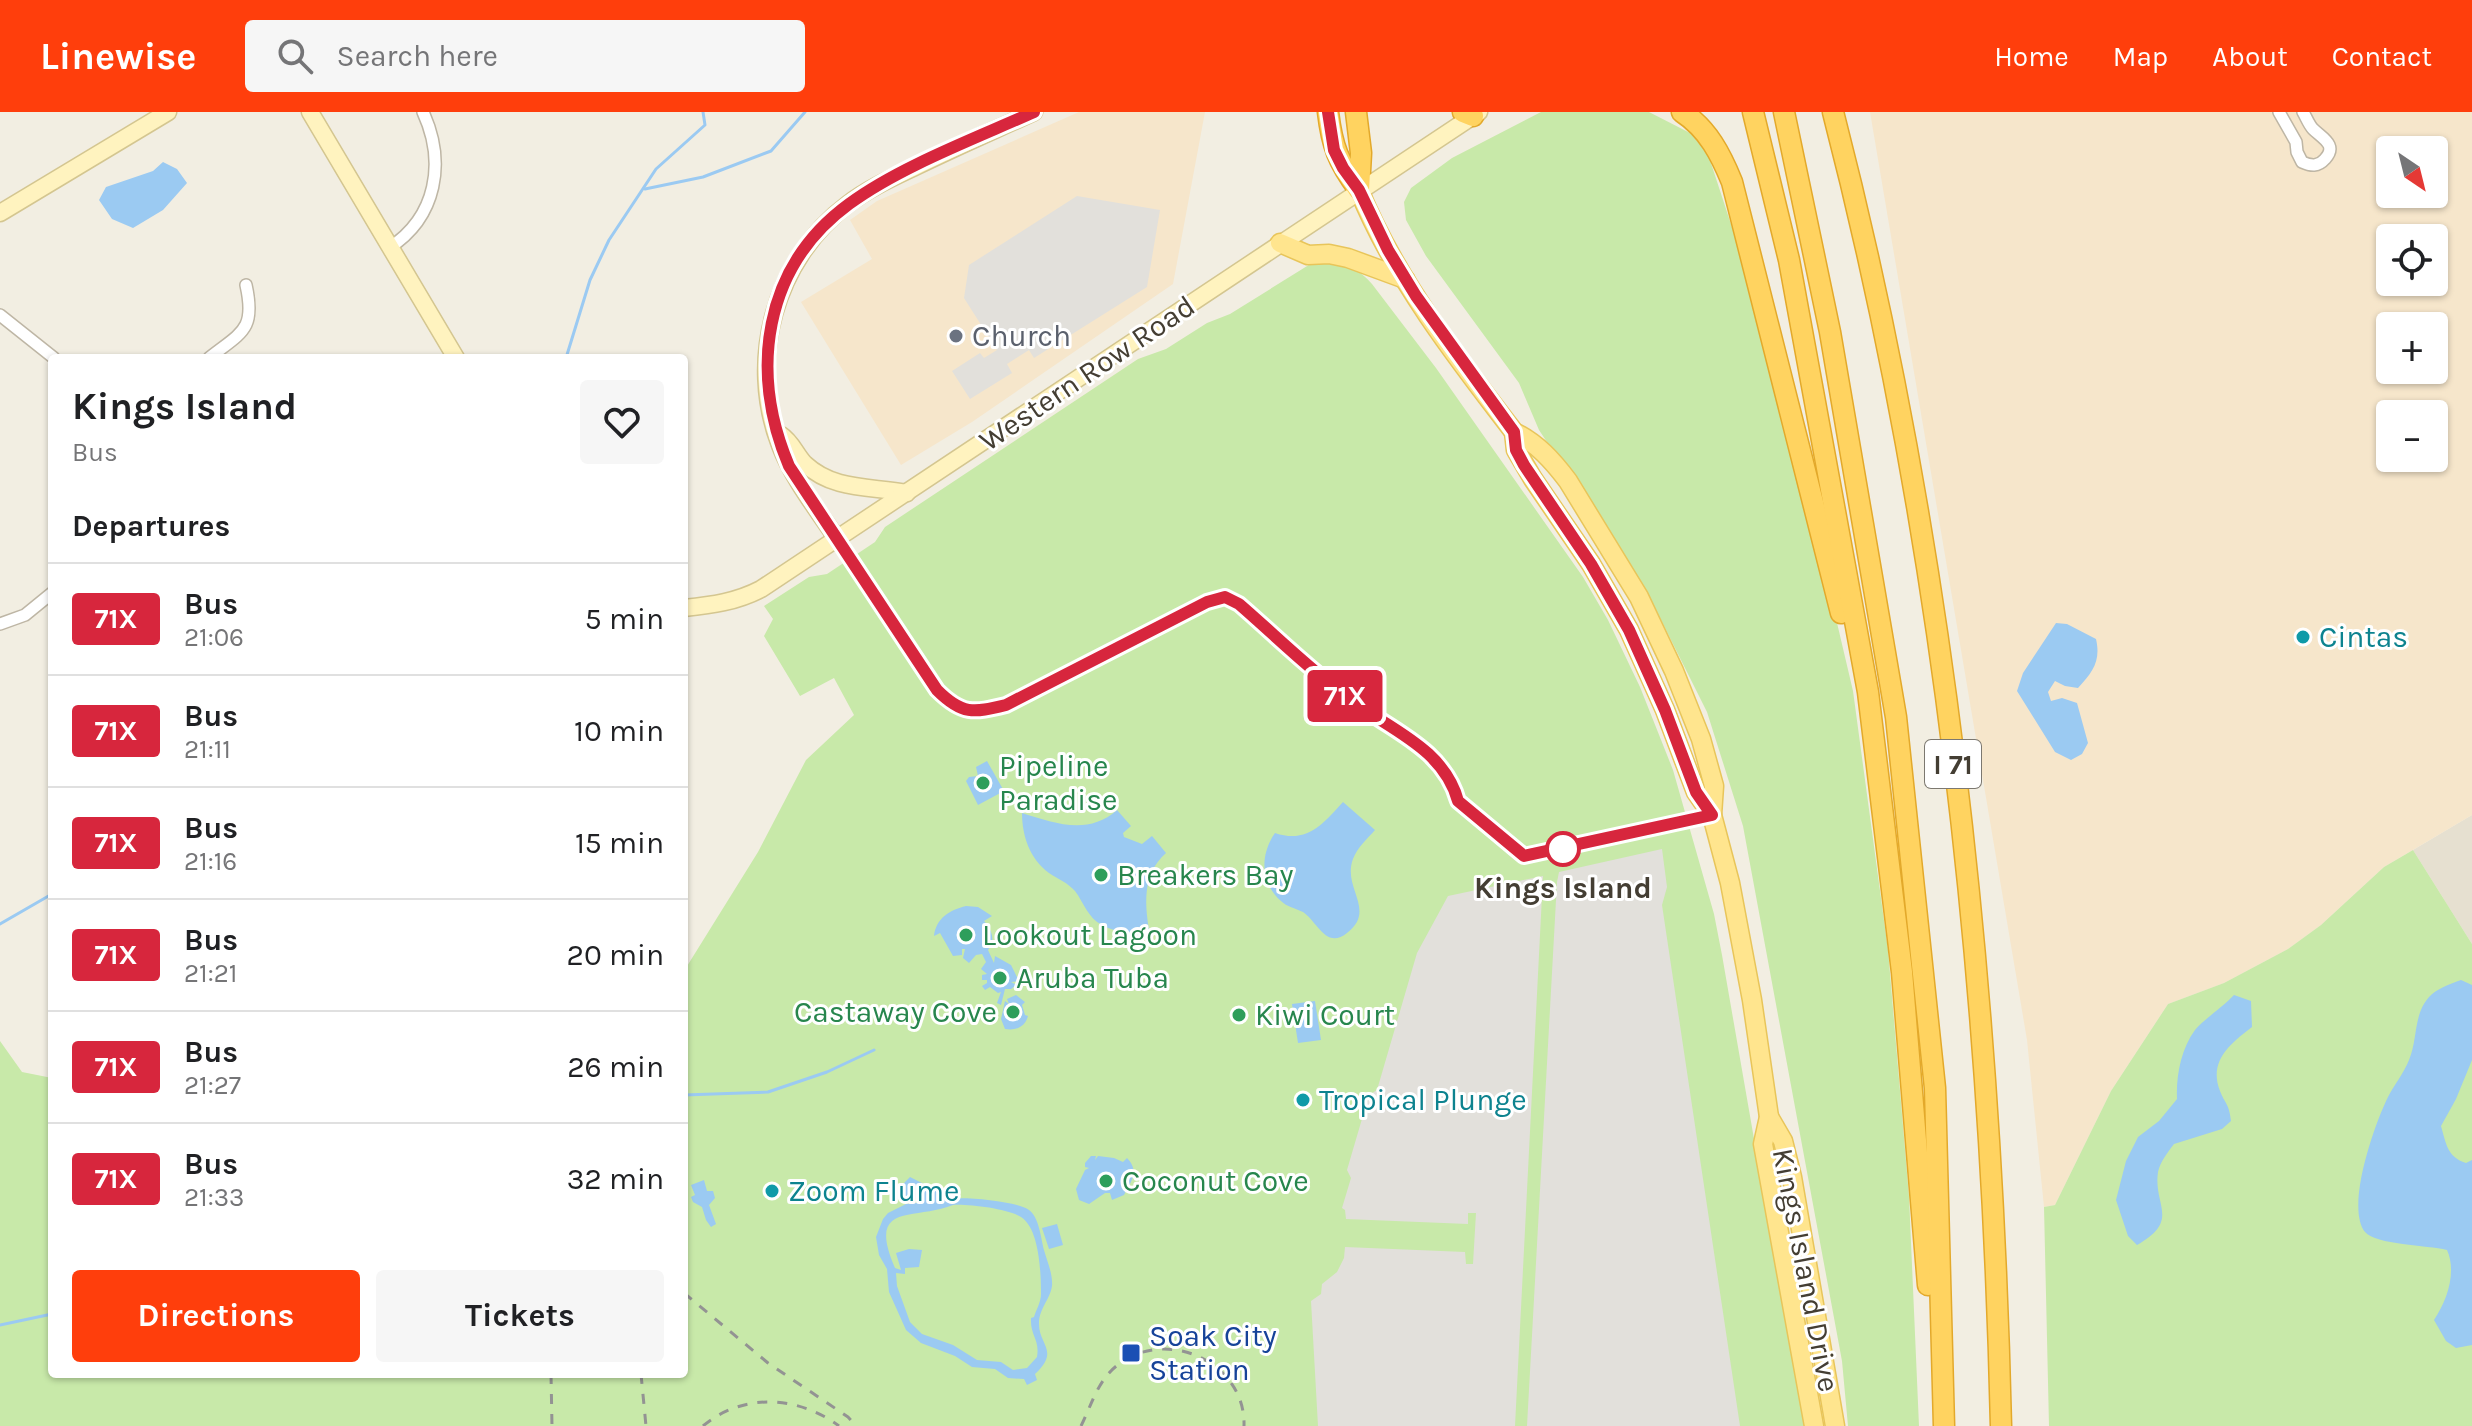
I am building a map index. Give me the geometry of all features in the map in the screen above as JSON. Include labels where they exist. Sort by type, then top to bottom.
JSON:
[{"type":"highway","points":[[1328,112],[1334,150],[1359,190]]},
{"type":"highway","points":[[1356,112],[1361,153],[1359,190]]},
{"type":"highway","points":[[1682,112],[1705,132],[1720,153],[1732,182],[1852,655],[1868,692]]},
{"type":"highway","points":[[1753,112],[1789,260],[1868,692],[1902,972],[1928,1297],[1942,1339]]},
{"type":"highway","name":"I 71","points":[[1784,112],[1830,332],[1896,717],[1935,1088],[1944,1426]]},
{"type":"highway","name":"I 71","points":[[1833,112],[1859,212],[1886,345],[1947,714],[1964,849],[1986,1090],[2001,1426]]},
{"type":"main road","name":"Kings Island Drive","points":[[1359,190],[1375,228],[1405,279],[1514,432],[1516,450],[1527,469],[1591,564],[1629,630],[1670,722],[1696,792],[1712,815]]},
{"type":"main road","points":[[1280,243],[1308,255],[1329,254],[1348,258],[1405,279]]},
{"type":"main road","name":"Kings Island Drive","points":[[1514,432],[1529,439],[1555,464],[1593,521],[1639,597],[1674,671],[1701,739],[1714,786],[1712,815],[1730,883],[1744,956],[1769,1117],[1763,1144],[1814,1426]]},
{"type":"main road","name":"Kings Island Drive","points":[[1769,1117],[1783,1141],[1792,1177],[1835,1426]]},
{"type":"street","points":[[0,213],[145,118],[168,112]]},
{"type":"street","points":[[310,112],[454,354]]},
{"type":"street","points":[[389,248],[416,225],[428,207],[434,188],[436,162],[433,137],[423,112]]},
{"type":"street","points":[[837,539],[789,466],[775,431],[766,369],[770,328],[785,280],[805,248],[847,205],[879,185],[1034,112]]},
{"type":"street","points":[[2279,112],[2296,142],[2302,162],[2311,166],[2321,164],[2329,155],[2330,145],[2326,137],[2314,130],[2303,112]]},
{"type":"street","name":"Western Row Road","points":[[688,607],[741,599],[837,539],[1472,113]]},
{"type":"street","points":[[213,354],[246,325],[251,310],[246,285]]},
{"type":"street","points":[[0,315],[49,354]]},
{"type":"street","points":[[775,431],[788,439],[803,462],[816,473],[846,487],[907,493]]},
{"type":"street","points":[[0,624],[25,615],[48,596]]},
{"type":"shaded area","points":[[1079,112],[1205,112],[1173,284],[972,422],[901,465],[801,302],[872,259],[850,220],[877,201]]},
{"type":"shaded area","points":[[1870,112],[2472,112],[2472,815],[2384,867],[2321,925],[2288,949],[2224,983],[2168,1004],[2111,1091],[2055,1205],[2044,1207],[2027,1040]]},
{"type":"shaded area","points":[[1077,196],[1160,210],[1147,287],[1034,358],[1029,350],[1007,364],[1012,373],[970,399],[952,371],[980,353],[984,358],[997,350],[964,298],[969,265]]},
{"type":"shaded area","points":[[2472,815],[2472,944],[2413,850]]},
{"type":"shaded area","points":[[1662,849],[1667,887],[1662,905],[1740,1426],[1527,1426],[1559,872]]},
{"type":"shaded area","points":[[1543,876],[1515,1426],[1318,1426],[1311,1301],[1321,1294],[1322,1284],[1337,1272],[1344,1258],[1345,1247],[1465,1252],[1466,1264],[1473,1264],[1476,1213],[1468,1213],[1468,1224],[1346,1219],[1342,1208],[1351,1178],[1347,1170],[1369,1095],[1377,1090],[1417,953],[1448,896]]},
{"type":"green space","points":[[1541,112],[1649,112],[1690,133],[1708,154],[1763,322],[1853,691],[1888,950],[1909,1196],[1919,1426],[1848,1426],[1842,1361],[1743,826],[1707,712],[1648,594],[1539,430],[1519,383],[1426,256],[1406,220],[1404,202],[1411,188],[1452,158]]},
{"type":"green space","name":"Kings Island","points":[[1334,261],[1368,279],[1436,368],[1583,577],[1608,620],[1640,687],[1673,770],[1714,914],[1804,1426],[0,1426],[0,1041],[22,1072],[48,1077],[48,1378],[688,1378],[688,965],[758,852],[806,760],[854,715],[834,678],[800,696],[764,636],[773,619],[764,606],[809,577],[827,574],[875,542],[885,527],[1138,359],[1166,349],[1207,323],[1230,314],[1312,263]]},
{"type":"green space","points":[[2413,850],[2472,944],[2472,1426],[2049,1426],[2044,1207],[2055,1205],[2111,1091],[2168,1004],[2224,983],[2288,949],[2321,925],[2384,867]]},
{"type":"water","points":[[163,162],[177,169],[187,183],[163,210],[133,228],[112,219],[99,200],[106,187],[153,171]]},
{"type":"water","points":[[2056,623],[2067,624],[2096,639],[2097,647],[2094,666],[2078,688],[2055,681],[2048,692],[2051,701],[2062,698],[2077,703],[2088,743],[2082,754],[2071,760],[2055,752],[2017,691],[2023,673]]},
{"type":"water","name":"Pipeline Paradise","points":[[987,761],[1004,791],[978,805],[966,781],[969,777],[978,776],[976,767]]},
{"type":"water","points":[[1343,802],[1375,830],[1353,859],[1352,880],[1359,916],[1347,933],[1333,938],[1322,932],[1303,912],[1286,905],[1274,894],[1264,868],[1267,850],[1275,833],[1296,836],[1314,830]]},
{"type":"water","name":"Breakers Bay","points":[[1117,810],[1131,826],[1123,833],[1124,837],[1142,844],[1152,836],[1166,853],[1152,871],[1149,881],[1146,902],[1150,936],[1107,928],[1097,922],[1072,888],[1037,861],[1024,830],[1022,813],[1058,823],[1083,825],[1106,818]]},
{"type":"water","name":"Lookout Lagoon","points":[[966,906],[978,907],[992,916],[984,921],[992,936],[988,950],[994,963],[995,956],[1011,965],[1019,981],[1011,982],[1024,989],[1015,986],[1005,989],[1001,1005],[997,1003],[1001,992],[990,987],[985,990],[982,986],[987,980],[982,980],[982,975],[987,974],[981,969],[986,962],[982,954],[976,955],[969,963],[963,958],[965,949],[962,949],[962,955],[953,956],[940,933],[934,936],[945,916]]},
{"type":"water","points":[[2461,980],[2472,985],[2472,1060],[2441,1126],[2451,1153],[2466,1163],[2472,1160],[2472,1345],[2456,1348],[2446,1341],[2434,1320],[2443,1304],[2451,1277],[2447,1250],[2371,1236],[2365,1232],[2360,1220],[2358,1204],[2364,1165],[2376,1126],[2409,1060],[2420,1011],[2432,994]]},
{"type":"water","name":"Castaway Cove","points":[[1016,995],[1025,1002],[1022,1005],[1028,1016],[1020,1027],[1005,1029],[1001,1019],[1005,1001],[1009,1004],[1007,999]]},
{"type":"water","points":[[2234,995],[2251,1001],[2252,1027],[2229,1046],[2219,1062],[2217,1080],[2231,1121],[2222,1129],[2174,1144],[2158,1172],[2162,1220],[2150,1236],[2137,1245],[2128,1236],[2116,1200],[2126,1161],[2138,1137],[2159,1121],[2177,1099],[2180,1063],[2195,1030]]},
{"type":"water","points":[[1315,1001],[1321,1040],[1298,1043],[1292,1004]]},
{"type":"water","name":"Coconut Cove","points":[[1091,1156],[1096,1156],[1095,1160],[1098,1156],[1123,1162],[1127,1158],[1134,1172],[1124,1195],[1112,1200],[1110,1193],[1105,1193],[1089,1204],[1079,1200],[1076,1189],[1089,1168],[1085,1167],[1085,1163]]},
{"type":"water","points":[[910,1177],[946,1199],[1002,1202],[1023,1207],[1032,1213],[1039,1228],[1052,1281],[1039,1318],[1047,1354],[1035,1374],[1037,1380],[1027,1385],[1024,1379],[1008,1378],[995,1369],[972,1367],[955,1356],[921,1343],[906,1330],[889,1292],[887,1269],[879,1255],[876,1237],[888,1213],[906,1204],[924,1202],[914,1198],[897,1199],[898,1189]],"holes":[[[960,1205],[1015,1214],[1032,1231],[1038,1253],[1041,1294],[1031,1318],[1037,1357],[1027,1368],[1013,1370],[1001,1362],[977,1360],[953,1345],[922,1334],[910,1322],[897,1286],[896,1273],[905,1274],[905,1268],[919,1267],[922,1250],[909,1249],[896,1253],[901,1270],[895,1268],[886,1232],[890,1223],[898,1217]]]},
{"type":"water","points":[[704,1180],[707,1191],[713,1191],[715,1198],[709,1205],[716,1224],[711,1227],[702,1207],[691,1197],[695,1195],[691,1185]]},
{"type":"water","points":[[1057,1224],[1063,1245],[1049,1249],[1042,1228]]},
{"type":"waterway","points":[[567,354],[590,280],[609,240],[656,169],[705,125],[703,112]]},
{"type":"waterway","points":[[645,189],[703,177],[771,151],[805,112]]},
{"type":"waterway","points":[[0,924],[48,896]]},
{"type":"waterway","points":[[688,1095],[768,1092],[827,1072],[874,1050]]},
{"type":"waterway","points":[[0,1325],[48,1315]]},
{"type":"railway","points":[[688,1296],[768,1363],[848,1417],[856,1426]]},
{"type":"railway","points":[[1081,1426],[1096,1392],[1112,1370],[1139,1353],[1159,1349],[1181,1351],[1201,1358],[1218,1369],[1232,1385],[1241,1404],[1244,1426]]},
{"type":"railway","points":[[551,1378],[552,1426]]},
{"type":"railway","points":[[641,1378],[646,1426]]},
{"type":"railway","points":[[703,1426],[736,1407],[771,1402],[806,1409],[839,1426]]},
{"type":"bus line","name":"71X","points":[[1034,112],[879,185],[847,205],[805,248],[785,280],[770,328],[766,369],[769,404],[779,443],[789,466],[937,690],[954,707],[980,712],[1006,705],[1207,602],[1225,597],[1239,604],[1353,702],[1419,744],[1446,774],[1455,788],[1458,801],[1524,856],[1712,815],[1696,792],[1646,665],[1611,598],[1524,465],[1516,450],[1514,432],[1416,296],[1375,228],[1359,190],[1334,150],[1328,112]]},
{"type":"place","name":"Church","points":[[956,336]]},
{"type":"place","name":"Cintas","points":[[2303,637]]},
{"type":"place","name":"Pipeline Paradise","points":[[983,783]]},
{"type":"place","name":"Kings Island","points":[[1563,849]]},
{"type":"place","name":"Breakers Bay","points":[[1101,875]]},
{"type":"place","name":"Lookout Lagoon","points":[[966,935]]},
{"type":"place","name":"Aruba Tuba","points":[[1000,978]]},
{"type":"place","name":"Castaway Cove","points":[[1013,1012]]},
{"type":"place","name":"Kiwi Court","points":[[1239,1015]]},
{"type":"place","name":"Tropical Plunge","points":[[1303,1100]]},
{"type":"place","name":"Coconut Cove","points":[[1106,1181]]},
{"type":"place","name":"Zoom Flume","points":[[772,1191]]},
{"type":"place","name":"Soak City Station","points":[[1131,1353]]}]
